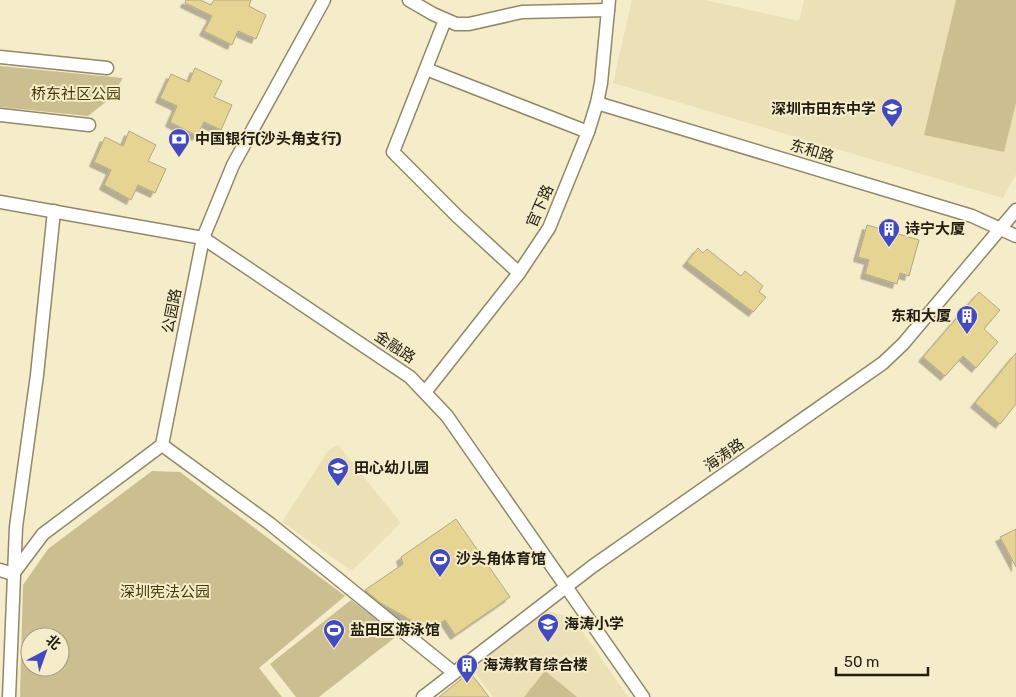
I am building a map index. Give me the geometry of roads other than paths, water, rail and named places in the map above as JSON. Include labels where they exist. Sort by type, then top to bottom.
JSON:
[{"type":"street","name":"公园路","points":[[162,445],[203,238],[233,165],[324,0]]},
{"type":"street","points":[[409,0],[456,24],[469,24],[522,12],[609,5]]},
{"type":"street","name":"官下路","points":[[426,391],[520,273],[549,228],[588,132],[597,103],[609,5]]},
{"type":"street","points":[[445,20],[393,152],[457,216],[520,273]]},
{"type":"street","points":[[0,56],[107,68]]},
{"type":"street","points":[[426,68],[588,132]]},
{"type":"street","name":"东和路","points":[[597,103],[972,216],[1016,236]]},
{"type":"street","points":[[0,115],[89,125]]},
{"type":"street","name":"金融路","points":[[0,202],[203,238],[410,377],[426,391],[447,416],[644,697]]},
{"type":"street","name":"海涛路","points":[[424,697],[453,672],[566,586],[883,363],[903,344],[1016,210]]},
{"type":"street","points":[[9,697],[16,527],[37,375],[54,211]]},
{"type":"street","points":[[13,574],[43,534],[162,445],[268,523],[453,672]]},
{"type":"street","points":[[0,570],[13,574]]},
{"type":"place","name":"深圳市田东中学","points":[[892,128]]},
{"type":"place","name":"中国银行(沙头角支行)","points":[[179,158]]},
{"type":"place","name":"诗宁大厦","points":[[889,248]]},
{"type":"place","name":"东和大厦","points":[[967,335]]},
{"type":"place","name":"田心幼儿园","points":[[338,487]]},
{"type":"place","name":"沙头角体育馆","points":[[440,578]]},
{"type":"place","name":"海涛小学","points":[[548,643]]},
{"type":"place","name":"盐田区游泳馆","points":[[334,649]]},
{"type":"place","name":"海涛教育综合楼","points":[[467,684]]},
{"type":"park label","name":"桥东社区公园","points":[[76,94]]},
{"type":"park label","name":"深圳宪法公园","points":[[165,592]]}]
